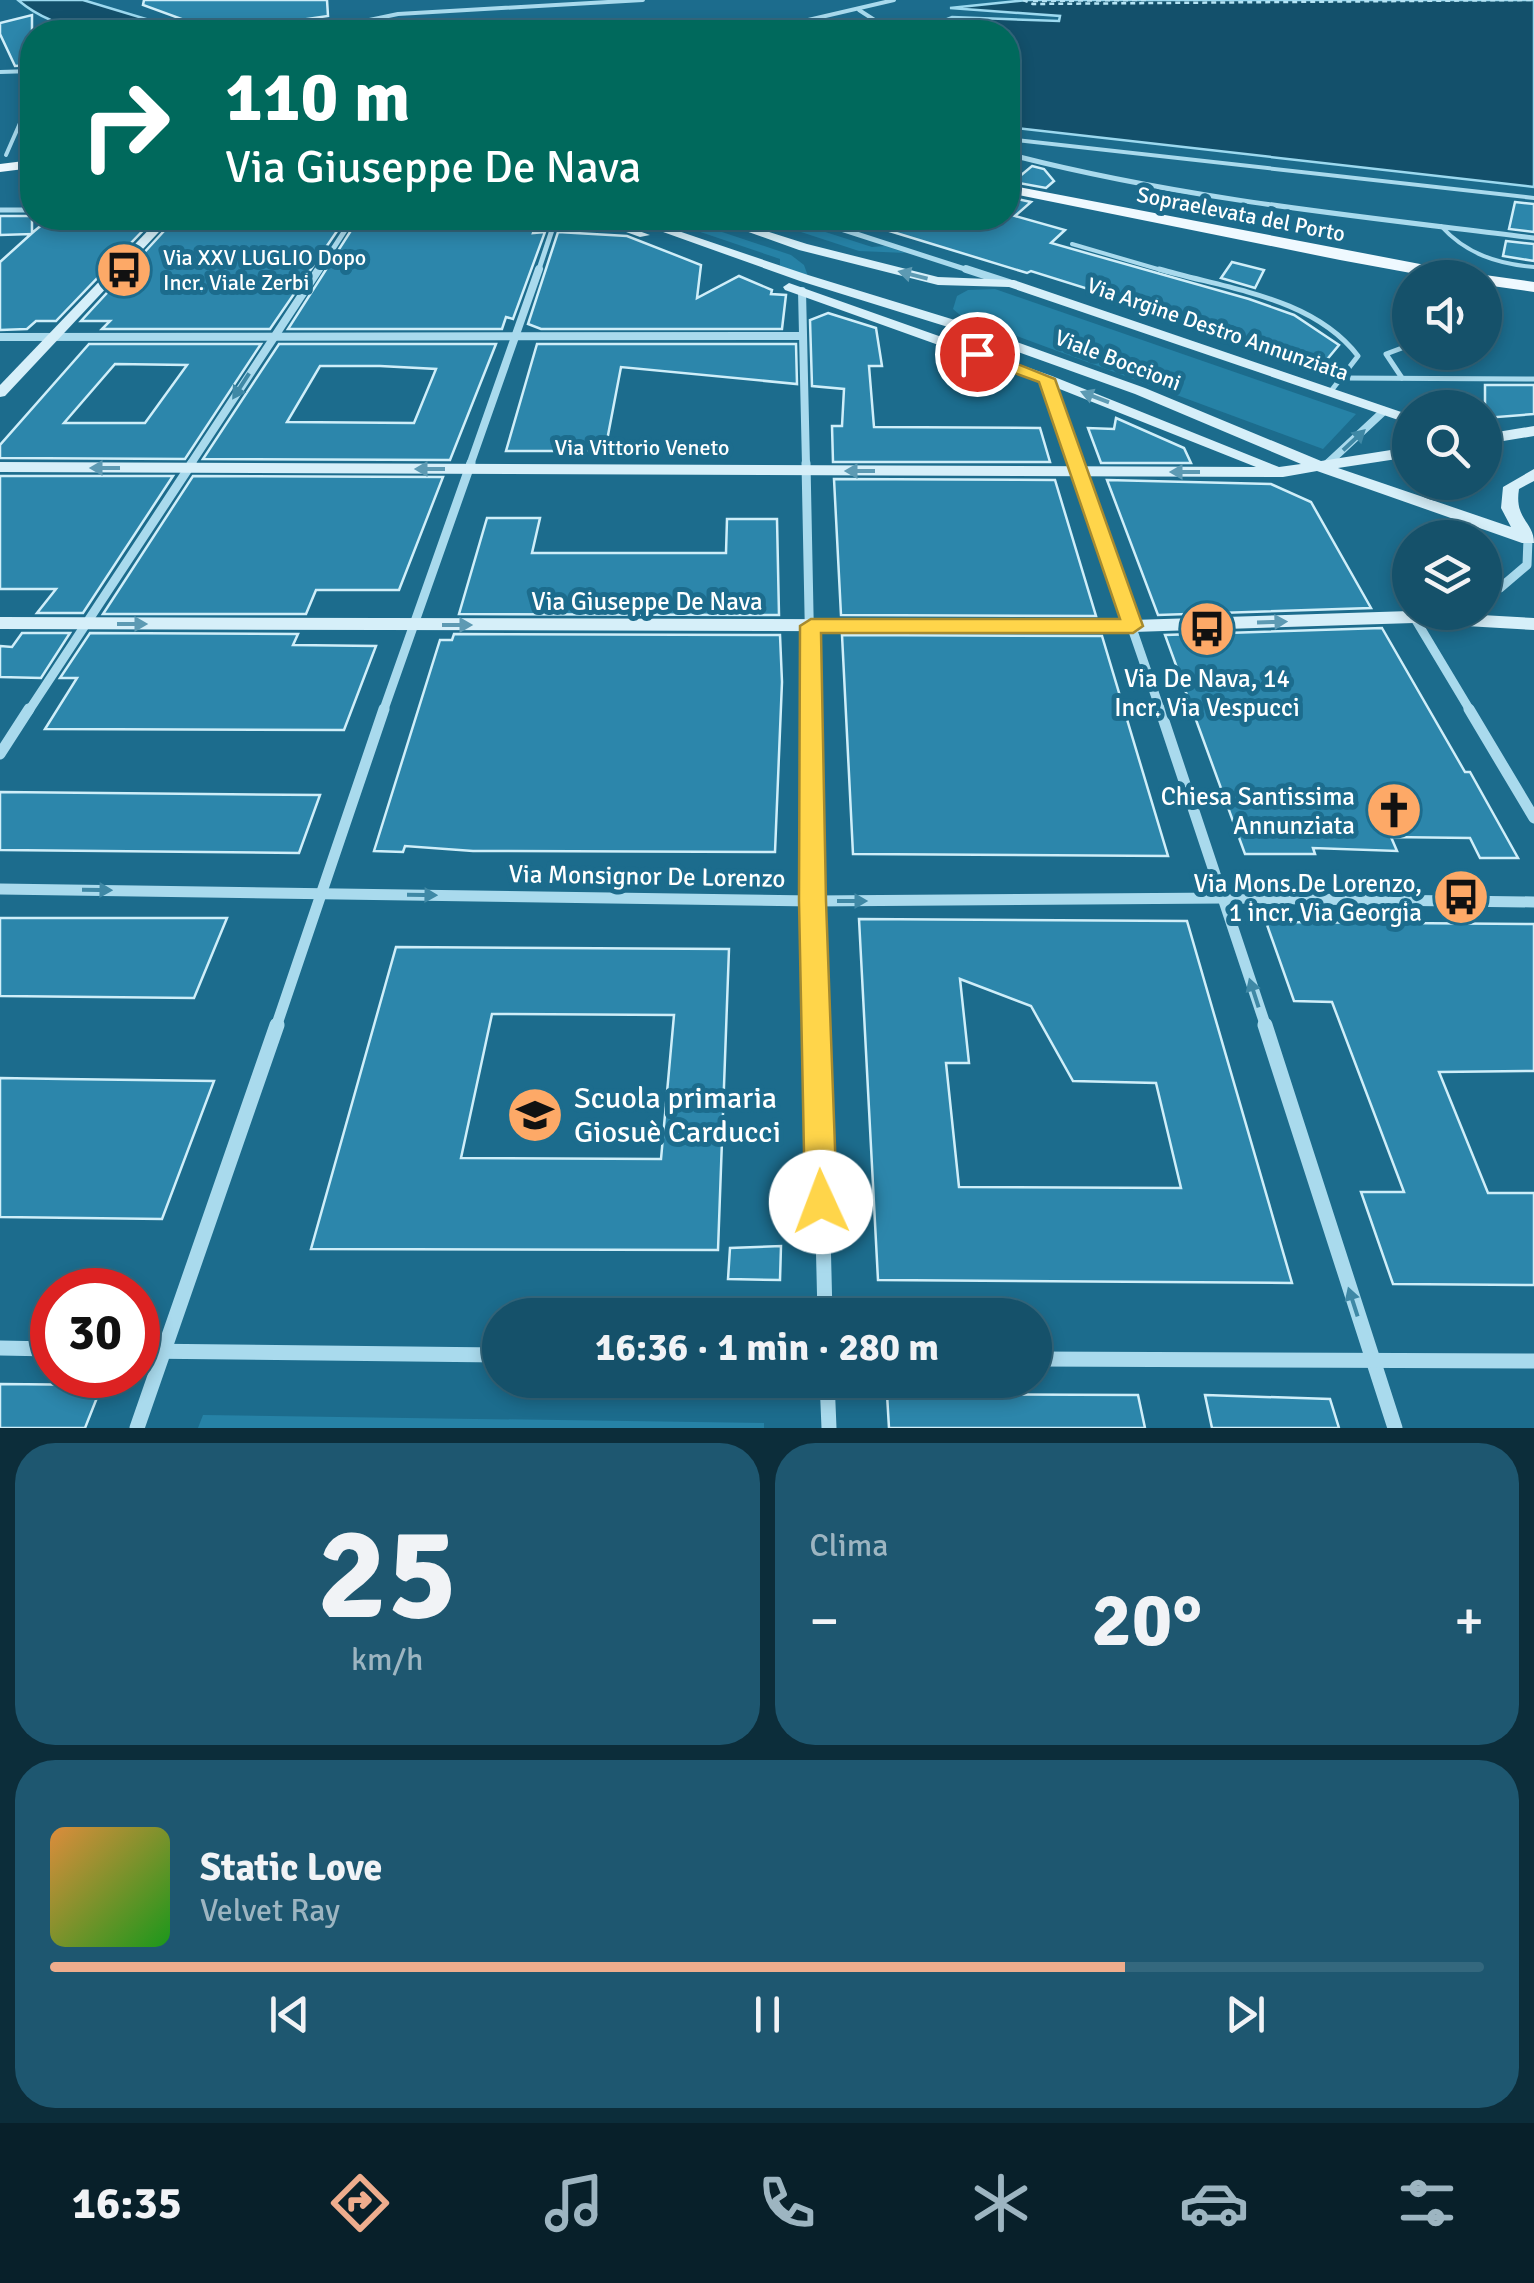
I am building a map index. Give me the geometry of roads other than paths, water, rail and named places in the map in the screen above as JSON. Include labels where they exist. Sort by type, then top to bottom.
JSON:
[{"type":"main road","name":"Sopraelevata del Porto","points":[[1020,192],[1240,242],[1392,266]]},
{"type":"main road","points":[[1020,201],[1392,275]]},
{"type":"main road","points":[[1502,282],[1534,287]]},
{"type":"main road","points":[[1502,293],[1534,297]]},
{"type":"street","points":[[369,20],[398,14],[643,0]]},
{"type":"street","points":[[810,20],[894,0]]},
{"type":"street","points":[[859,10],[877,20]]},
{"type":"street","points":[[1020,157],[1104,180],[1534,238]]},
{"type":"street","points":[[0,393],[155,230]]},
{"type":"street","points":[[0,754],[345,230]]},
{"type":"street","points":[[136,1428],[468,469],[518,338],[552,230]]},
{"type":"street","name":"Viale Boccioni","points":[[627,230],[1046,379],[1283,472]]},
{"type":"street","name":"Viale Boccioni","points":[[665,230],[953,324],[1140,391],[1323,468],[1531,541]]},
{"type":"street","name":"Via Argine Destro Annunziata","points":[[751,230],[938,281],[1010,283]]},
{"type":"street","name":"Via Argine Destro Annunziata","points":[[844,230],[1392,414]]},
{"type":"street","points":[[803,247],[850,282],[953,324]]},
{"type":"street","points":[[802,291],[811,626],[812,901],[824,1298]]},
{"type":"street","points":[[0,336],[801,336]]},
{"type":"street","points":[[1046,379],[1224,898],[1395,1428]]},
{"type":"street","points":[[1323,468],[1384,412]]},
{"type":"street","points":[[1502,437],[1533,432]]},
{"type":"street","name":"Via Vittorio Veneto","points":[[0,468],[1283,472],[1392,455]]},
{"type":"street","points":[[1502,586],[1528,565],[1531,541],[1512,518],[1507,504],[1511,487],[1534,474]]},
{"type":"street","name":"Via Giuseppe De Nava","points":[[0,623],[1133,626],[1392,616]]},
{"type":"street","name":"Via Giuseppe De Nava","points":[[1502,621],[1534,624]]},
{"type":"street","points":[[1429,630],[1534,818]]},
{"type":"street","name":"Via Monsignor De Lorenzo","points":[[0,889],[812,901],[1224,898],[1534,902]]},
{"type":"street","points":[[0,1348],[30,1349]]},
{"type":"street","points":[[160,1352],[482,1355]]},
{"type":"street","points":[[1052,1358],[1534,1361]]},
{"type":"street","points":[[828,1398],[829,1428]]},
{"type":"lane","points":[[2,159],[20,122]]},
{"type":"lane","points":[[1020,141],[1534,198]]},
{"type":"lane","points":[[1441,226],[1470,252],[1534,268]]},
{"type":"lane","points":[[1072,244],[1302,310],[1324,321],[1342,334],[1358,356],[1331,391]]},
{"type":"lane","points":[[1397,370],[1402,378]]},
{"type":"lane","points":[[1342,378],[1534,379]]},
{"type":"place","name":"Via XXV LUGLIO Dopo Incr. Viale Zerbi","points":[[124,270]]},
{"type":"place","name":"Via De Nava, 14 Incr. Via Vespucci","points":[[1207,629]]},
{"type":"place","name":"Chiesa Santissima Annunziata","points":[[1394,810]]},
{"type":"place","name":"Via Mons.De Lorenzo, 1 incr. Via Georgia","points":[[1461,897]]},
{"type":"place","name":"Scuola primaria Giosuè Carducci","points":[[535,1115]]}]
